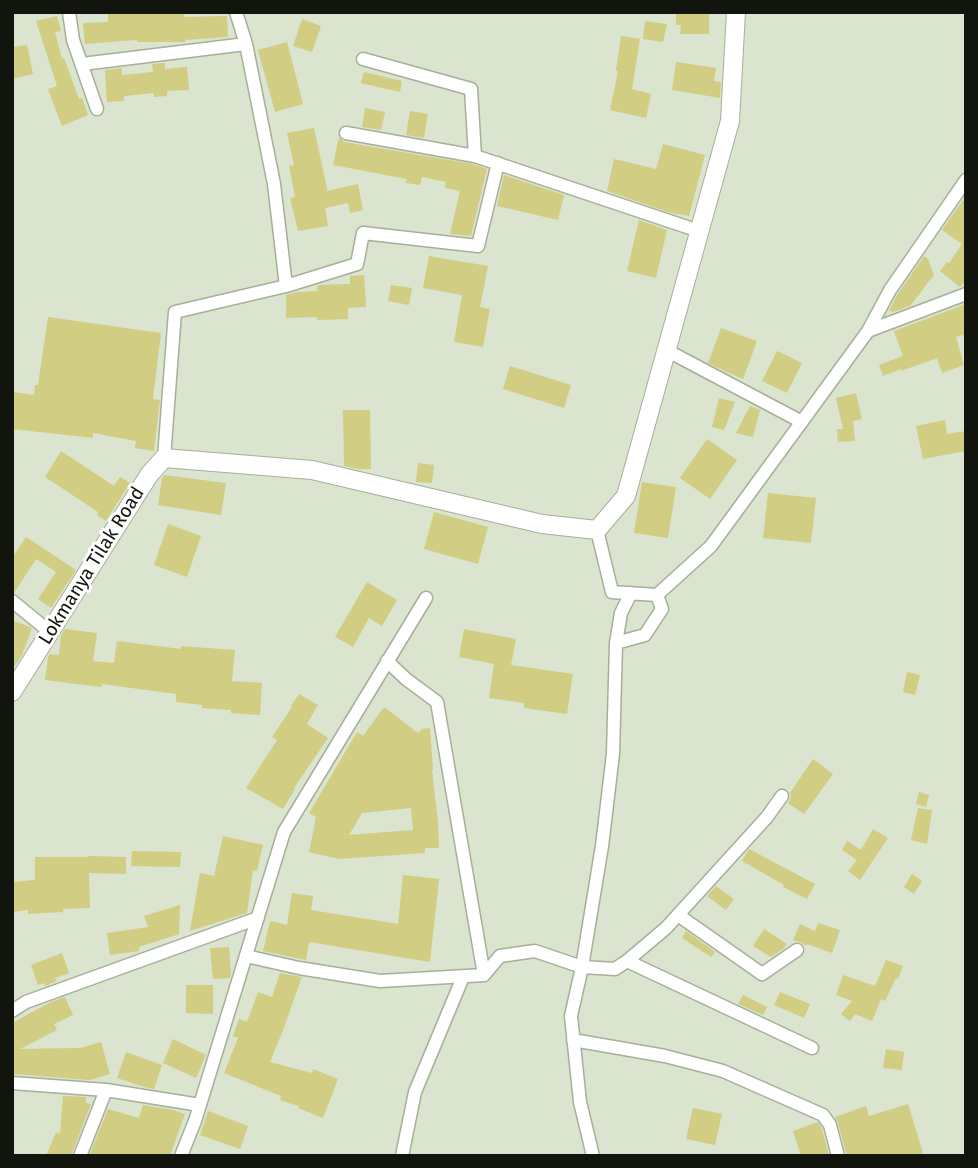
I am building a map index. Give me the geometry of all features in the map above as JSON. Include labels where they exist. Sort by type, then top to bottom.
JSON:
[{"type":"main road","points":[[164,458],[312,470],[542,524],[597,530],[626,496],[730,121],[736,12]]},
{"type":"main road","name":"Lokmanya Tilak Road","points":[[12,692],[149,475],[164,458]]},
{"type":"street","points":[[69,12],[74,40],[97,109]]},
{"type":"street","points":[[236,12],[246,44],[274,184],[286,286]]},
{"type":"street","points":[[82,64],[246,44]]},
{"type":"street","points":[[363,59],[471,89],[474,156]]},
{"type":"street","points":[[346,133],[474,156],[699,231]]},
{"type":"street","points":[[164,458],[175,312],[286,286],[357,264],[363,233],[478,246],[498,163]]},
{"type":"street","points":[[597,530],[612,592],[657,595],[711,546],[868,331],[890,290],[966,180]]},
{"type":"street","points":[[868,331],[966,294]]},
{"type":"street","points":[[666,350],[802,422]]},
{"type":"street","points":[[593,1156],[580,1102],[571,1016],[602,846],[613,754],[616,643],[621,613],[631,593]]},
{"type":"street","points":[[616,643],[645,635],[662,610],[657,595]]},
{"type":"street","points":[[181,1156],[200,1105],[284,832],[426,598]]},
{"type":"street","points":[[12,601],[50,632]]},
{"type":"street","points":[[387,661],[437,702],[484,975]]},
{"type":"street","points":[[246,956],[380,981],[484,975],[500,956],[535,951],[582,967],[615,969],[666,928],[767,817],[782,796]]},
{"type":"street","points":[[678,915],[762,974],[797,950]]},
{"type":"street","points":[[12,1011],[26,1002],[258,918]]},
{"type":"street","points":[[627,961],[812,1048]]},
{"type":"street","points":[[402,1156],[415,1092],[463,976]]},
{"type":"street","points":[[573,1040],[666,1056],[723,1071],[824,1115],[830,1125],[838,1156]]},
{"type":"street","points":[[12,1083],[106,1090],[200,1105]]},
{"type":"street","points":[[80,1156],[106,1090]]},
{"type":"building","points":[[108,12],[184,12],[184,17],[227,16],[228,37],[185,42],[137,40],[85,44],[83,23],[108,22]]},
{"type":"building","points":[[676,12],[709,12],[709,34],[680,34],[681,25],[676,25]]},
{"type":"building","points":[[57,16],[61,31],[55,32],[62,59],[64,58],[88,115],[62,126],[48,89],[57,86],[36,21]]},
{"type":"building","points":[[302,19],[321,26],[312,52],[293,46]]},
{"type":"building","points":[[645,21],[667,24],[663,42],[643,39]]},
{"type":"building","points":[[621,36],[640,39],[632,89],[651,94],[646,118],[610,110],[618,71]]},
{"type":"building","points":[[287,42],[303,104],[275,112],[258,50]]},
{"type":"building","points":[[27,45],[33,74],[12,79],[12,47]]},
{"type":"building","points":[[676,62],[716,68],[714,81],[721,82],[720,98],[672,90]]},
{"type":"building","points":[[165,63],[165,69],[187,67],[189,90],[167,91],[167,96],[154,97],[154,93],[124,96],[124,101],[107,102],[105,70],[122,68],[122,75],[153,72],[152,64]]},
{"type":"building","points":[[364,72],[402,81],[400,92],[361,83]]},
{"type":"building","points":[[365,108],[385,112],[381,130],[362,127]]},
{"type":"building","points":[[410,111],[428,114],[424,138],[406,135]]},
{"type":"building","points":[[314,128],[328,193],[358,184],[363,210],[350,213],[348,203],[325,208],[328,226],[298,231],[290,198],[295,197],[289,166],[294,165],[287,133]]},
{"type":"building","points":[[339,137],[344,142],[473,164],[487,169],[471,236],[450,234],[460,191],[445,188],[446,182],[422,177],[420,185],[406,183],[407,179],[333,165]]},
{"type":"building","points":[[663,144],[705,155],[689,216],[671,213],[607,191],[614,159],[656,169]]},
{"type":"building","points":[[504,175],[564,195],[558,220],[497,206]]},
{"type":"building","points":[[966,196],[966,281],[960,287],[940,271],[962,244],[942,230]]},
{"type":"building","points":[[639,220],[667,230],[656,278],[627,271]]},
{"type":"building","points":[[429,256],[488,266],[480,307],[490,309],[483,347],[454,342],[462,295],[423,288]]},
{"type":"building","points":[[924,256],[928,259],[934,275],[910,306],[889,311],[897,295]]},
{"type":"building","points":[[364,275],[366,307],[348,308],[348,319],[286,318],[286,295],[317,291],[317,286],[320,285],[350,284],[350,276]]},
{"type":"building","points":[[391,285],[412,288],[409,305],[388,301]]},
{"type":"building","points":[[966,304],[966,334],[956,337],[964,365],[942,373],[937,358],[883,376],[879,365],[903,356],[894,331]]},
{"type":"building","points":[[48,317],[161,333],[153,399],[160,400],[154,451],[135,448],[136,441],[93,433],[93,438],[12,429],[12,392],[34,395],[35,385],[38,385]]},
{"type":"building","points":[[721,328],[757,341],[743,379],[708,363]]},
{"type":"building","points":[[777,351],[802,363],[787,393],[762,381]]},
{"type":"building","points":[[510,366],[571,385],[564,408],[503,389]]},
{"type":"building","points":[[856,393],[862,419],[853,421],[855,441],[838,442],[837,429],[843,429],[836,398]]},
{"type":"building","points":[[719,398],[735,402],[724,430],[712,427]]},
{"type":"building","points":[[750,406],[760,410],[753,437],[736,433]]},
{"type":"building","points":[[343,410],[370,410],[371,469],[344,466]]},
{"type":"building","points":[[945,420],[947,434],[966,431],[966,451],[923,459],[916,426]]},
{"type":"building","points":[[707,439],[737,460],[710,499],[680,478]]},
{"type":"building","points":[[61,451],[114,486],[120,477],[130,483],[106,521],[97,515],[98,512],[45,477]]},
{"type":"building","points":[[418,463],[434,465],[432,483],[416,482]]},
{"type":"building","points":[[164,475],[226,483],[221,515],[158,505]]},
{"type":"building","points":[[642,482],[676,487],[668,538],[634,533]]},
{"type":"building","points":[[768,493],[816,498],[811,543],[763,538]]},
{"type":"building","points":[[434,512],[488,527],[478,564],[424,549]]},
{"type":"building","points":[[168,524],[201,536],[187,577],[154,565]]},
{"type":"building","points":[[26,537],[76,570],[51,608],[38,599],[56,572],[36,559],[14,593],[12,592],[12,558]]},
{"type":"building","points":[[367,582],[397,600],[382,626],[369,618],[353,647],[335,637]]},
{"type":"building","points":[[12,620],[32,628],[22,655],[12,670]]},
{"type":"building","points":[[65,629],[97,633],[93,661],[114,663],[117,641],[181,649],[181,646],[235,650],[232,681],[262,683],[260,715],[231,713],[231,710],[202,708],[202,705],[176,702],[176,694],[45,680],[48,657],[50,654],[59,655],[61,635]]},
{"type":"building","points":[[464,629],[516,639],[511,665],[573,674],[567,714],[524,708],[524,703],[489,698],[494,664],[459,657]]},
{"type":"building","points":[[907,672],[920,675],[915,695],[903,692]]},
{"type":"building","points":[[299,694],[318,705],[307,724],[328,738],[283,809],[246,788],[277,740],[272,737]]},
{"type":"building","points":[[384,707],[418,733],[422,729],[430,728],[439,848],[425,848],[425,853],[339,859],[309,852],[316,817],[309,813],[357,732],[363,736]],"holes":[[[411,808],[413,830],[349,835],[362,813]]]},
{"type":"building","points":[[813,759],[833,774],[804,814],[788,803],[790,793]]},
{"type":"building","points":[[919,792],[929,795],[926,807],[916,804]]},
{"type":"building","points":[[918,808],[932,810],[927,844],[911,840]]},
{"type":"building","points":[[873,829],[888,838],[860,880],[848,871],[857,860],[842,850],[847,841],[861,850]]},
{"type":"building","points":[[223,836],[263,845],[257,871],[253,870],[247,913],[190,931],[200,873],[214,876]]},
{"type":"building","points":[[749,849],[815,884],[807,899],[742,861]]},
{"type":"building","points":[[132,851],[181,852],[180,867],[131,866]]},
{"type":"building","points":[[35,857],[126,857],[126,874],[89,873],[90,908],[28,914],[28,910],[12,912],[12,882],[35,880]]},
{"type":"building","points":[[912,874],[922,881],[914,894],[904,887]]},
{"type":"building","points":[[403,875],[439,879],[430,962],[309,942],[306,960],[263,951],[270,921],[287,925],[292,893],[313,896],[311,910],[398,924]]},
{"type":"building","points":[[716,886],[734,899],[726,910],[707,896]]},
{"type":"building","points":[[180,905],[179,934],[139,947],[139,951],[110,955],[107,933],[148,927],[144,916]]},
{"type":"building","points":[[818,923],[840,930],[832,953],[793,940],[800,924],[815,931]]},
{"type":"building","points":[[764,929],[787,944],[771,957],[753,946]]},
{"type":"building","points":[[686,931],[715,952],[711,957],[682,938]]},
{"type":"building","points":[[229,947],[230,978],[213,979],[210,948]]},
{"type":"building","points":[[62,953],[69,973],[55,978],[57,981],[45,986],[44,983],[38,985],[31,965]]},
{"type":"building","points":[[886,960],[903,966],[898,979],[896,978],[885,1001],[881,999],[872,1021],[855,1014],[850,1021],[841,1014],[852,1001],[836,995],[843,975],[875,986]]},
{"type":"building","points":[[280,973],[302,977],[270,1062],[312,1073],[313,1069],[338,1079],[323,1118],[280,1100],[281,1096],[224,1073],[238,1038],[233,1036],[239,1019],[247,1022],[258,992],[272,997]]},
{"type":"building","points":[[186,985],[213,985],[213,1014],[186,1013]]},
{"type":"building","points":[[780,992],[810,1004],[804,1018],[774,1005]]},
{"type":"building","points":[[743,995],[767,1007],[763,1015],[738,1004]]},
{"type":"building","points":[[65,997],[73,1015],[54,1024],[57,1030],[20,1049],[80,1048],[101,1042],[110,1074],[90,1080],[12,1074],[12,1023]]},
{"type":"building","points":[[173,1039],[206,1055],[196,1078],[163,1063]]},
{"type":"building","points":[[886,1049],[904,1052],[902,1070],[883,1068]]},
{"type":"building","points":[[126,1052],[162,1065],[154,1089],[117,1078]]},
{"type":"building","points":[[63,1096],[86,1097],[86,1103],[91,1104],[71,1156],[46,1156],[56,1132],[60,1134]]},
{"type":"building","points":[[908,1104],[923,1153],[913,1156],[847,1156],[835,1117],[866,1106],[869,1116]]},
{"type":"building","points":[[143,1105],[185,1114],[170,1156],[89,1156],[108,1109],[139,1118]]},
{"type":"building","points":[[693,1108],[722,1114],[715,1145],[686,1139]]},
{"type":"building","points":[[208,1111],[248,1126],[240,1149],[200,1135]]},
{"type":"building","points":[[818,1122],[829,1156],[801,1156],[793,1131]]}]
